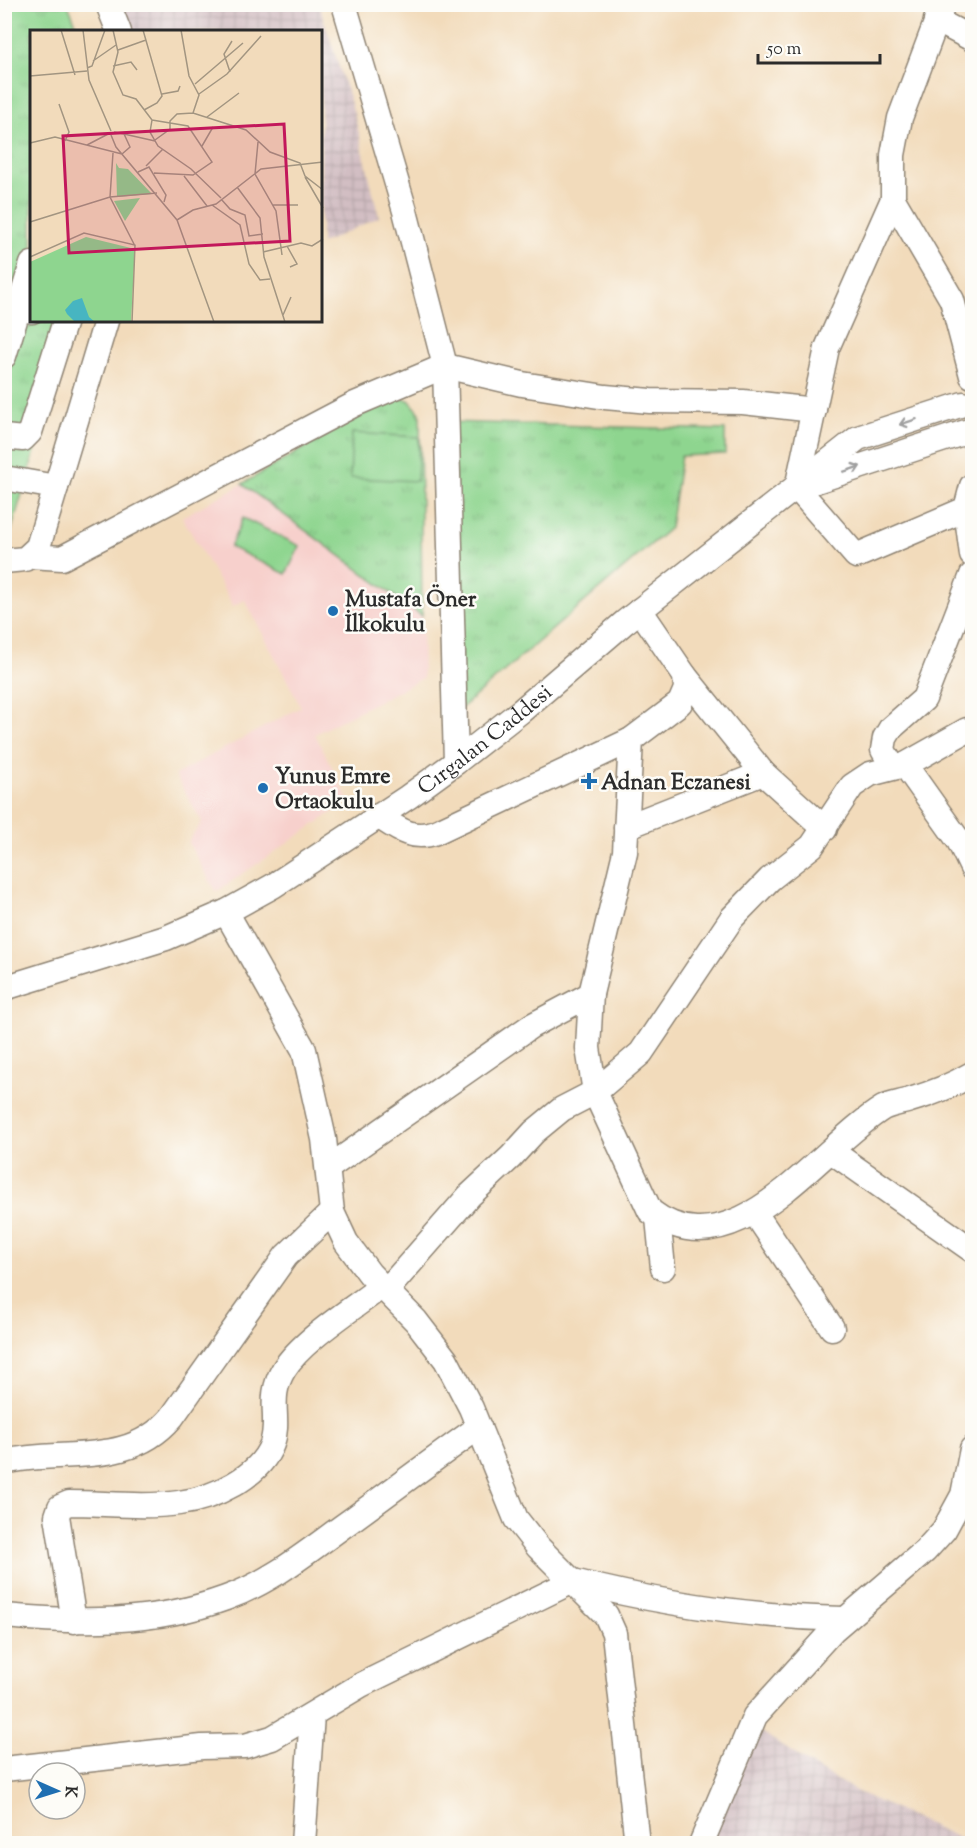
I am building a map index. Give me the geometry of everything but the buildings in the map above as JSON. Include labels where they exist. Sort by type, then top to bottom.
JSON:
[{"type":"street","points":[[108,4],[118,30]]},
{"type":"street","points":[[344,4],[405,211],[445,366],[456,762]]},
{"type":"street","points":[[972,39],[939,12],[900,118],[893,155],[893,200],[827,348],[797,488],[856,556],[969,498],[972,555]]},
{"type":"street","points":[[893,200],[952,300],[972,376]]},
{"type":"street","points":[[4,356],[25,309],[30,277]]},
{"type":"street","points":[[4,437],[23,439],[30,432],[65,322]]},
{"type":"street","points":[[30,556],[40,541],[105,327],[72,322]]},
{"type":"street","points":[[4,561],[18,561],[30,556],[62,558],[355,404],[445,366],[522,384],[605,397],[650,401],[743,402],[814,410]]},
{"type":"street","points":[[968,400],[963,418],[972,429]]},
{"type":"street","name":"Cırgalan Caddesi","points":[[4,988],[166,938],[226,912],[273,886],[456,762],[521,711],[640,610],[858,438],[968,400]]},
{"type":"street","name":"Cırgalan Caddesi","points":[[797,488],[972,429]]},
{"type":"street","points":[[4,478],[56,486]]},
{"type":"street","points":[[972,575],[924,699],[891,728],[885,738],[885,756],[899,766],[959,841],[972,868]]},
{"type":"street","points":[[640,610],[685,676],[763,773],[825,829]]},
{"type":"street","points":[[378,816],[406,834],[428,835],[631,740],[680,703],[686,689],[685,676]]},
{"type":"street","points":[[75,1621],[57,1516],[60,1507],[69,1503],[178,1504],[207,1496],[238,1481],[259,1465],[268,1452],[274,1434],[275,1387],[291,1359],[384,1289],[469,1196],[512,1157],[534,1132],[562,1109],[595,1092],[641,1053],[732,918],[770,879],[812,846],[825,829],[839,801],[852,786],[870,774],[899,766],[971,729]]},
{"type":"street","points":[[631,740],[624,852],[591,994],[588,1048],[595,1092],[650,1211],[658,1218],[678,1227],[702,1229],[755,1213],[885,1107],[934,1091],[972,1074]]},
{"type":"street","points":[[626,827],[763,773]]},
{"type":"street","points":[[226,912],[304,1050],[318,1105],[332,1212],[346,1242],[384,1289],[416,1321],[440,1353],[459,1384],[479,1427],[516,1519],[538,1547],[606,1615],[614,1633],[637,1844]]},
{"type":"street","points":[[328,1168],[531,1026],[591,994]]},
{"type":"street","points":[[831,1151],[972,1250]]},
{"type":"street","points":[[4,1462],[26,1457],[113,1452],[134,1447],[154,1435],[172,1417],[286,1256],[332,1212]]},
{"type":"street","points":[[755,1213],[832,1328]]},
{"type":"street","points":[[658,1218],[663,1268]]},
{"type":"street","points":[[4,1616],[75,1621],[162,1614],[208,1604],[244,1591],[281,1571],[479,1427]]},
{"type":"street","points":[[701,1844],[755,1716],[806,1657],[844,1619],[925,1551],[944,1530],[963,1495],[972,1449]]},
{"type":"street","points":[[4,1769],[202,1747],[245,1746],[279,1735],[361,1685],[416,1661],[573,1581],[619,1593],[714,1610],[844,1619]]},
{"type":"street","points":[[303,1844],[312,1715]]},
{"type":"shaded area","points":[[116,5],[319,5],[354,113],[379,217],[322,244],[322,30],[126,30]]},
{"type":"shaded area","name":"Mustafa Öner İlkokulu","points":[[242,484],[422,616],[423,678],[315,734],[349,801],[216,892],[188,842],[202,822],[175,775],[301,707],[245,600],[233,606],[182,517]]},
{"type":"shaded area","points":[[745,1721],[819,1770],[858,1792],[972,1844],[699,1844]]},
{"type":"green space","points":[[5,5],[68,5],[79,30],[30,30],[30,322],[74,322],[5,551]]},
{"type":"green space","points":[[393,397],[409,400],[420,413],[422,616],[242,484]]},
{"type":"green space","points":[[447,422],[725,430],[725,454],[681,456],[670,528],[451,717]]},
{"type":"green space","points":[[352,433],[419,437],[417,481],[350,478]]},
{"type":"green space","points":[[243,518],[300,546],[286,574],[230,547]]},
{"type":"place","name":"Mustafa Öner İlkokulu","points":[[333,611]]},
{"type":"place","name":"Adnan Eczanesi","points":[[589,781]]},
{"type":"place","name":"Yunus Emre Ortaokulu","points":[[263,788]]}]
